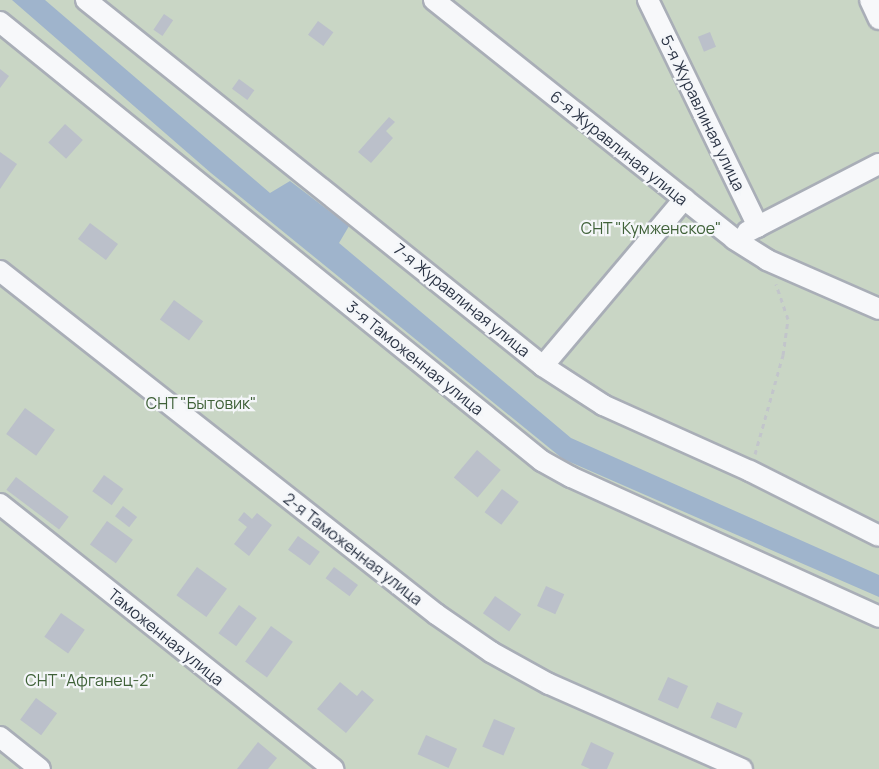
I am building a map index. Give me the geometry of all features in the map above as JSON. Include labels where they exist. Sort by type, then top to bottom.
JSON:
[{"type":"street","name":"7-я Журавлиная улица","points":[[86,0],[543,366],[603,405],[750,471],[879,536]]},
{"type":"street","name":"6-я Журавлиная улица","points":[[434,0],[734,239],[767,260],[879,309]]},
{"type":"street","name":"5-я Журавлиная улица","points":[[648,0],[758,227]]},
{"type":"street","points":[[870,0],[879,19]]},
{"type":"street","name":"3-я Таможенная улица","points":[[0,22],[542,461],[571,477],[879,617]]},
{"type":"street","points":[[734,239],[879,164]]},
{"type":"street","points":[[543,366],[684,199]]},
{"type":"street","name":"2-я Таможенная улица","points":[[0,271],[436,614],[490,652],[568,692],[742,769]]},
{"type":"street","name":"Таможенная улица","points":[[0,504],[333,769]]},
{"type":"street","points":[[0,737],[40,769]]},
{"type":"path","points":[[750,471],[783,355],[788,319],[767,260]]},
{"type":"green space","points":[[0,0],[879,0],[879,769],[0,769]]},
{"type":"water","points":[[12,0],[45,0],[270,193],[290,181],[349,226],[339,243],[571,438],[879,575],[879,597],[563,459],[211,173]]},
{"type":"building","points":[[164,14],[173,20],[162,36],[153,30]]},
{"type":"building","points":[[318,21],[333,32],[323,46],[308,35]]},
{"type":"building","points":[[710,32],[716,47],[704,52],[698,37]]},
{"type":"building","points":[[0,69],[9,76],[0,88]]},
{"type":"building","points":[[239,79],[254,90],[247,100],[232,89]]},
{"type":"building","points":[[389,117],[395,122],[386,131],[393,138],[371,163],[358,152]]},
{"type":"building","points":[[65,124],[83,140],[66,159],[48,143]]},
{"type":"building","points":[[0,152],[17,164],[0,189]]},
{"type":"building","points":[[90,223],[118,244],[106,260],[78,239]]},
{"type":"building","points":[[174,300],[203,321],[189,341],[160,319]]},
{"type":"building","points":[[25,408],[55,430],[36,456],[6,434]]},
{"type":"building","points":[[477,450],[501,470],[478,498],[454,478]]},
{"type":"building","points":[[104,475],[123,489],[112,505],[92,491]]},
{"type":"building","points":[[16,477],[69,517],[59,529],[6,490]]},
{"type":"building","points":[[502,489],[519,502],[501,525],[485,512]]},
{"type":"building","points":[[123,506],[137,517],[129,527],[115,516]]},
{"type":"building","points":[[244,512],[252,519],[257,513],[272,525],[249,556],[234,544],[247,527],[238,520]]},
{"type":"building","points":[[107,521],[133,540],[116,563],[90,544]]},
{"type":"building","points":[[298,536],[320,552],[310,566],[288,550]]},
{"type":"building","points":[[197,567],[227,589],[206,617],[176,595]]},
{"type":"building","points":[[334,567],[358,585],[350,596],[326,578]]},
{"type":"building","points":[[546,586],[564,594],[555,614],[537,606]]},
{"type":"building","points":[[495,596],[521,614],[509,632],[483,613]]},
{"type":"building","points":[[239,605],[257,618],[236,646],[218,633]]},
{"type":"building","points":[[61,613],[85,630],[68,653],[44,637]]},
{"type":"building","points":[[271,626],[293,642],[267,677],[245,662]]},
{"type":"building","points":[[668,677],[688,686],[678,709],[658,700]]},
{"type":"building","points":[[340,682],[357,696],[362,690],[374,700],[346,733],[317,709]]},
{"type":"building","points":[[36,698],[57,713],[41,735],[20,720]]},
{"type":"building","points":[[717,702],[743,713],[736,729],[710,718]]},
{"type":"building","points":[[494,719],[515,728],[503,756],[482,747]]},
{"type":"building","points":[[426,735],[457,749],[449,768],[417,754]]},
{"type":"building","points":[[258,742],[277,758],[268,769],[237,769]]},
{"type":"building","points":[[591,742],[614,753],[607,769],[590,769],[581,765]]},
{"type":"park label","name":"СНТ \"Кумженское\"","points":[[651,228]]},
{"type":"park label","name":"СНТ \"Бытовик\"","points":[[201,403]]},
{"type":"park label","name":"СНТ \"Афганец-2\"","points":[[90,680]]}]
